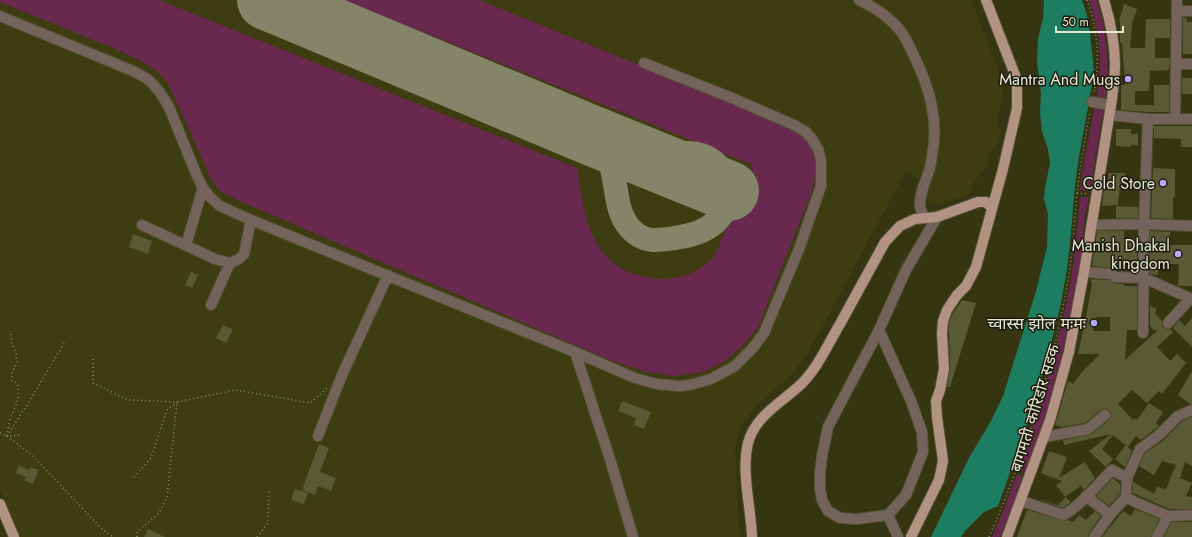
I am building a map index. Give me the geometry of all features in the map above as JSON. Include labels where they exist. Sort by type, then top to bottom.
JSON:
[{"type":"main road","points":[[911,537],[939,480],[943,461],[936,401],[940,390],[944,369],[942,333],[943,321],[947,310],[957,295],[966,286],[976,266],[1013,130],[1017,108],[1018,96],[1015,75],[986,0]]},
{"type":"main road","name":"बागमती कोरिडोर सडक","points":[[1007,537],[1050,420],[1069,352],[1084,272],[1111,105],[1115,63],[1110,27],[1104,0]]},
{"type":"main road","points":[[752,537],[746,479],[746,457],[748,443],[761,418],[799,386],[818,364],[885,242],[900,226],[915,219],[937,217],[978,202],[986,202],[992,208]]},
{"type":"main road","points":[[0,504],[14,537]]},
{"type":"street","points":[[859,0],[883,13],[900,30],[909,45],[924,78],[932,106],[935,127],[931,162],[921,194],[920,206],[924,218]]},
{"type":"street","points":[[1175,119],[1177,0]]},
{"type":"street","points":[[1177,11],[1192,11]]},
{"type":"street","points":[[0,16],[133,71],[146,78],[153,84],[169,107],[203,188],[220,206],[635,378],[671,386],[685,385],[711,379],[735,366],[752,349],[764,333],[799,249],[821,186],[821,160],[818,149],[806,132],[794,125],[644,63]]},
{"type":"street","points":[[1176,64],[1192,64]]},
{"type":"street","points":[[1092,102],[1111,105]]},
{"type":"street","points":[[1109,115],[1148,119],[1192,119]]},
{"type":"street","points":[[1143,333],[1144,224],[1148,119]]},
{"type":"street","points":[[186,245],[203,188]]},
{"type":"street","points":[[879,330],[911,401],[922,432],[923,452],[906,495],[888,515],[857,519],[840,518],[828,511],[822,500],[820,489],[822,456],[828,427],[879,330],[906,270],[937,217]]},
{"type":"street","points":[[211,306],[230,263],[239,259],[244,254],[251,220]]},
{"type":"street","points":[[1091,225],[1144,224],[1192,226]]},
{"type":"street","points":[[142,225],[215,258],[230,263]]},
{"type":"street","points":[[1084,272],[1111,274],[1115,277],[1144,278],[1191,299],[1168,323]]},
{"type":"street","points":[[318,436],[342,375],[388,276]]},
{"type":"street","points":[[575,352],[610,459],[633,537]]},
{"type":"street","points":[[1094,537],[1110,515],[1126,497],[1127,478],[1140,448],[1159,435],[1178,416],[1192,410]]},
{"type":"street","points":[[1044,437],[1088,429],[1105,415]]},
{"type":"street","points":[[1021,501],[1064,515],[1112,470],[1127,478]]},
{"type":"street","points":[[1086,496],[1110,515]]},
{"type":"street","points":[[1126,497],[1168,516],[1192,515]]},
{"type":"street","points":[[888,515],[898,537]]},
{"type":"street","points":[[1157,537],[1168,516]]},
{"type":"path","points":[[989,537],[1009,492],[1039,403],[1059,328],[1072,258],[1080,171],[1097,68],[1097,51],[1087,0]]},
{"type":"path","points":[[7,436],[9,424],[18,401],[19,392],[17,383],[12,381],[12,373],[17,362],[10,331]]},
{"type":"path","points":[[7,436],[65,342]]},
{"type":"path","points":[[93,359],[93,383],[128,400],[177,402],[236,390],[310,403],[342,375]]},
{"type":"path","points":[[134,478],[151,458],[167,410],[177,402]]},
{"type":"path","points":[[137,537],[137,532],[159,513],[167,497],[177,402]]},
{"type":"path","points":[[0,433],[7,436],[32,455],[101,528],[113,537]]},
{"type":"path","points":[[7,436],[19,435]]},
{"type":"path","points":[[256,537],[268,523],[269,490]]},
{"type":"shaded area","points":[[0,0],[971,0],[1003,82],[1003,92],[997,119],[1001,130],[999,141],[989,153],[988,164],[977,178],[969,194],[941,204],[931,203],[924,196],[925,182],[906,171],[808,353],[791,375],[754,408],[742,425],[736,441],[735,453],[740,537],[20,537],[0,490]]},
{"type":"shaded area","points":[[0,0],[159,0],[577,168],[586,217],[591,232],[599,247],[609,259],[622,268],[648,278],[667,279],[689,274],[708,263],[714,257],[753,165],[343,0],[479,0],[790,126],[804,135],[812,148],[816,169],[812,191],[758,327],[744,344],[725,361],[704,372],[675,376],[646,372],[610,360],[237,200],[220,191],[211,179],[167,82],[156,70],[118,50],[0,2]]},
{"type":"shaded area","points":[[1044,0],[1082,0],[1090,33],[1094,71],[1079,156],[1067,269],[1061,303],[1035,402],[998,506],[984,512],[961,537],[931,537],[969,458],[992,419],[1003,396],[1036,291],[1047,247],[1048,214],[1044,199],[1050,163],[1048,149],[1042,132],[1040,113],[1041,93],[1037,63],[1038,39],[1043,18]]},
{"type":"shaded area","points":[[1089,0],[1097,0],[1105,38],[1107,51],[1107,88],[1105,102],[1096,100],[1100,77],[1100,51],[1096,25]]},
{"type":"shaded area","points":[[1095,105],[1104,106],[1090,191],[1080,190],[1082,172]]},
{"type":"shaded area","points":[[1080,197],[1089,197],[1085,215],[1080,265],[1064,346],[1045,417],[1027,473],[1019,469],[1047,379],[1066,308],[1074,260]]},
{"type":"shaded area","points":[[1017,474],[1025,477],[1000,537],[992,537],[1006,504]]},
{"type":"building","points":[[1124,4],[1137,9],[1132,24],[1130,48],[1145,48],[1146,19],[1170,19],[1170,38],[1155,38],[1155,58],[1170,58],[1169,70],[1150,71],[1149,91],[1135,91],[1135,105],[1154,105],[1154,85],[1169,85],[1169,112],[1121,110],[1121,85],[1125,85],[1119,21]]},
{"type":"building","points":[[1183,18],[1187,18],[1187,22],[1192,22],[1192,54],[1183,54]]},
{"type":"building","points":[[1182,78],[1192,78],[1192,94],[1182,94]]},
{"type":"building","points":[[1154,126],[1192,126],[1192,147],[1181,147],[1181,139],[1154,138]]},
{"type":"building","points":[[1116,129],[1131,129],[1131,134],[1138,134],[1138,145],[1131,145],[1131,147],[1116,146]]},
{"type":"building","points":[[1153,168],[1175,169],[1173,219],[1151,218]]},
{"type":"building","points":[[1108,173],[1125,173],[1125,182],[1120,184],[1118,205],[1102,206],[1104,189],[1109,189]]},
{"type":"building","points":[[1116,206],[1138,207],[1138,218],[1116,218]]},
{"type":"building","points":[[1097,231],[1124,231],[1124,239],[1137,239],[1137,260],[1123,260],[1123,271],[1092,266]]},
{"type":"building","points":[[1150,231],[1170,232],[1170,245],[1192,245],[1192,286],[1178,286],[1179,264],[1159,264],[1158,275],[1150,274]]},
{"type":"building","points":[[133,234],[152,241],[148,254],[129,247]]},
{"type":"building","points":[[191,271],[198,275],[192,288],[185,285]]},
{"type":"building","points":[[1091,279],[1109,280],[1114,283],[1124,284],[1124,286],[1137,286],[1137,330],[1127,330],[1125,360],[1158,330],[1154,330],[1150,326],[1150,306],[1157,309],[1155,313],[1162,321],[1163,327],[1170,329],[1173,332],[1157,347],[1170,361],[1177,354],[1186,363],[1162,394],[1159,391],[1147,403],[1132,390],[1118,404],[1133,420],[1134,418],[1137,420],[1149,403],[1163,412],[1156,423],[1159,426],[1141,440],[1136,436],[1128,447],[1113,435],[1102,449],[1113,459],[1106,467],[1089,451],[1111,434],[1064,445],[1063,440],[1092,434],[1109,420],[1111,414],[1110,411],[1107,409],[1101,410],[1085,423],[1062,427],[1055,425],[1068,381],[1073,384],[1082,372],[1100,354],[1078,354],[1086,317]],"holes":[[[1096,317],[1110,317],[1110,331],[1093,331]]]},
{"type":"building","points":[[962,300],[976,303],[950,387],[947,387],[950,369],[949,322]]},
{"type":"building","points":[[1192,318],[1192,347],[1173,328],[1179,320],[1185,326]]},
{"type":"building","points":[[223,325],[233,330],[226,343],[216,338]]},
{"type":"building","points":[[1192,371],[1192,404],[1190,404],[1178,395]]},
{"type":"building","points":[[622,401],[651,412],[644,429],[634,425],[636,418],[618,411]]},
{"type":"building","points":[[1192,417],[1192,466],[1185,462],[1180,478],[1192,483],[1186,496],[1192,497],[1192,509],[1169,509],[1133,493],[1133,482],[1154,494],[1157,487],[1166,489],[1176,465],[1162,461],[1154,475],[1139,466],[1145,453],[1164,440],[1182,421]]},
{"type":"building","points":[[319,444],[329,448],[320,472],[336,478],[331,491],[318,486],[315,495],[302,490]]},
{"type":"building","points":[[1126,445],[1132,451],[1125,467],[1115,459]]},
{"type":"building","points":[[1049,451],[1067,457],[1059,478],[1085,462],[1095,478],[1084,490],[1081,486],[1065,497],[1056,485],[1062,481],[1041,473]]},
{"type":"building","points":[[19,465],[29,470],[30,467],[39,470],[33,484],[24,480],[26,477],[16,473]]},
{"type":"building","points":[[1113,478],[1120,484],[1120,494],[1109,506],[1096,496]]},
{"type":"building","points":[[295,489],[308,493],[304,504],[291,500]]},
{"type":"building","points":[[1033,497],[1058,505],[1066,497],[1071,502],[1063,508]]},
{"type":"building","points":[[1135,509],[1159,519],[1151,537],[1102,537],[1123,511],[1131,516]]},
{"type":"building","points":[[1027,510],[1073,522],[1079,515],[1086,520],[1095,511],[1101,516],[1089,533],[1088,537],[1017,537]]},
{"type":"building","points":[[1172,522],[1192,522],[1192,537],[1164,537]]},
{"type":"building","points":[[148,529],[165,537],[144,537]]},
{"type":"taxiway","points":[[270,0],[286,8]]},
{"type":"taxiway","points":[[588,134],[602,151],[610,164],[621,212],[629,227],[635,233],[649,240],[659,240],[690,235],[700,232],[716,222],[722,215],[728,199],[728,189],[719,167],[713,161],[701,155],[691,153],[662,156],[634,153]]},
{"type":"runway","points":[[267,0],[729,191]]},
{"type":"place","name":"Mantra And Mugs","points":[[1128,79]]},
{"type":"place","name":"Cold Store","points":[[1163,183]]},
{"type":"place","name":"Manish Dhakal kingdom","points":[[1178,254]]},
{"type":"place","name":"च्वास्स झोल मःमः","points":[[1094,323]]}]
